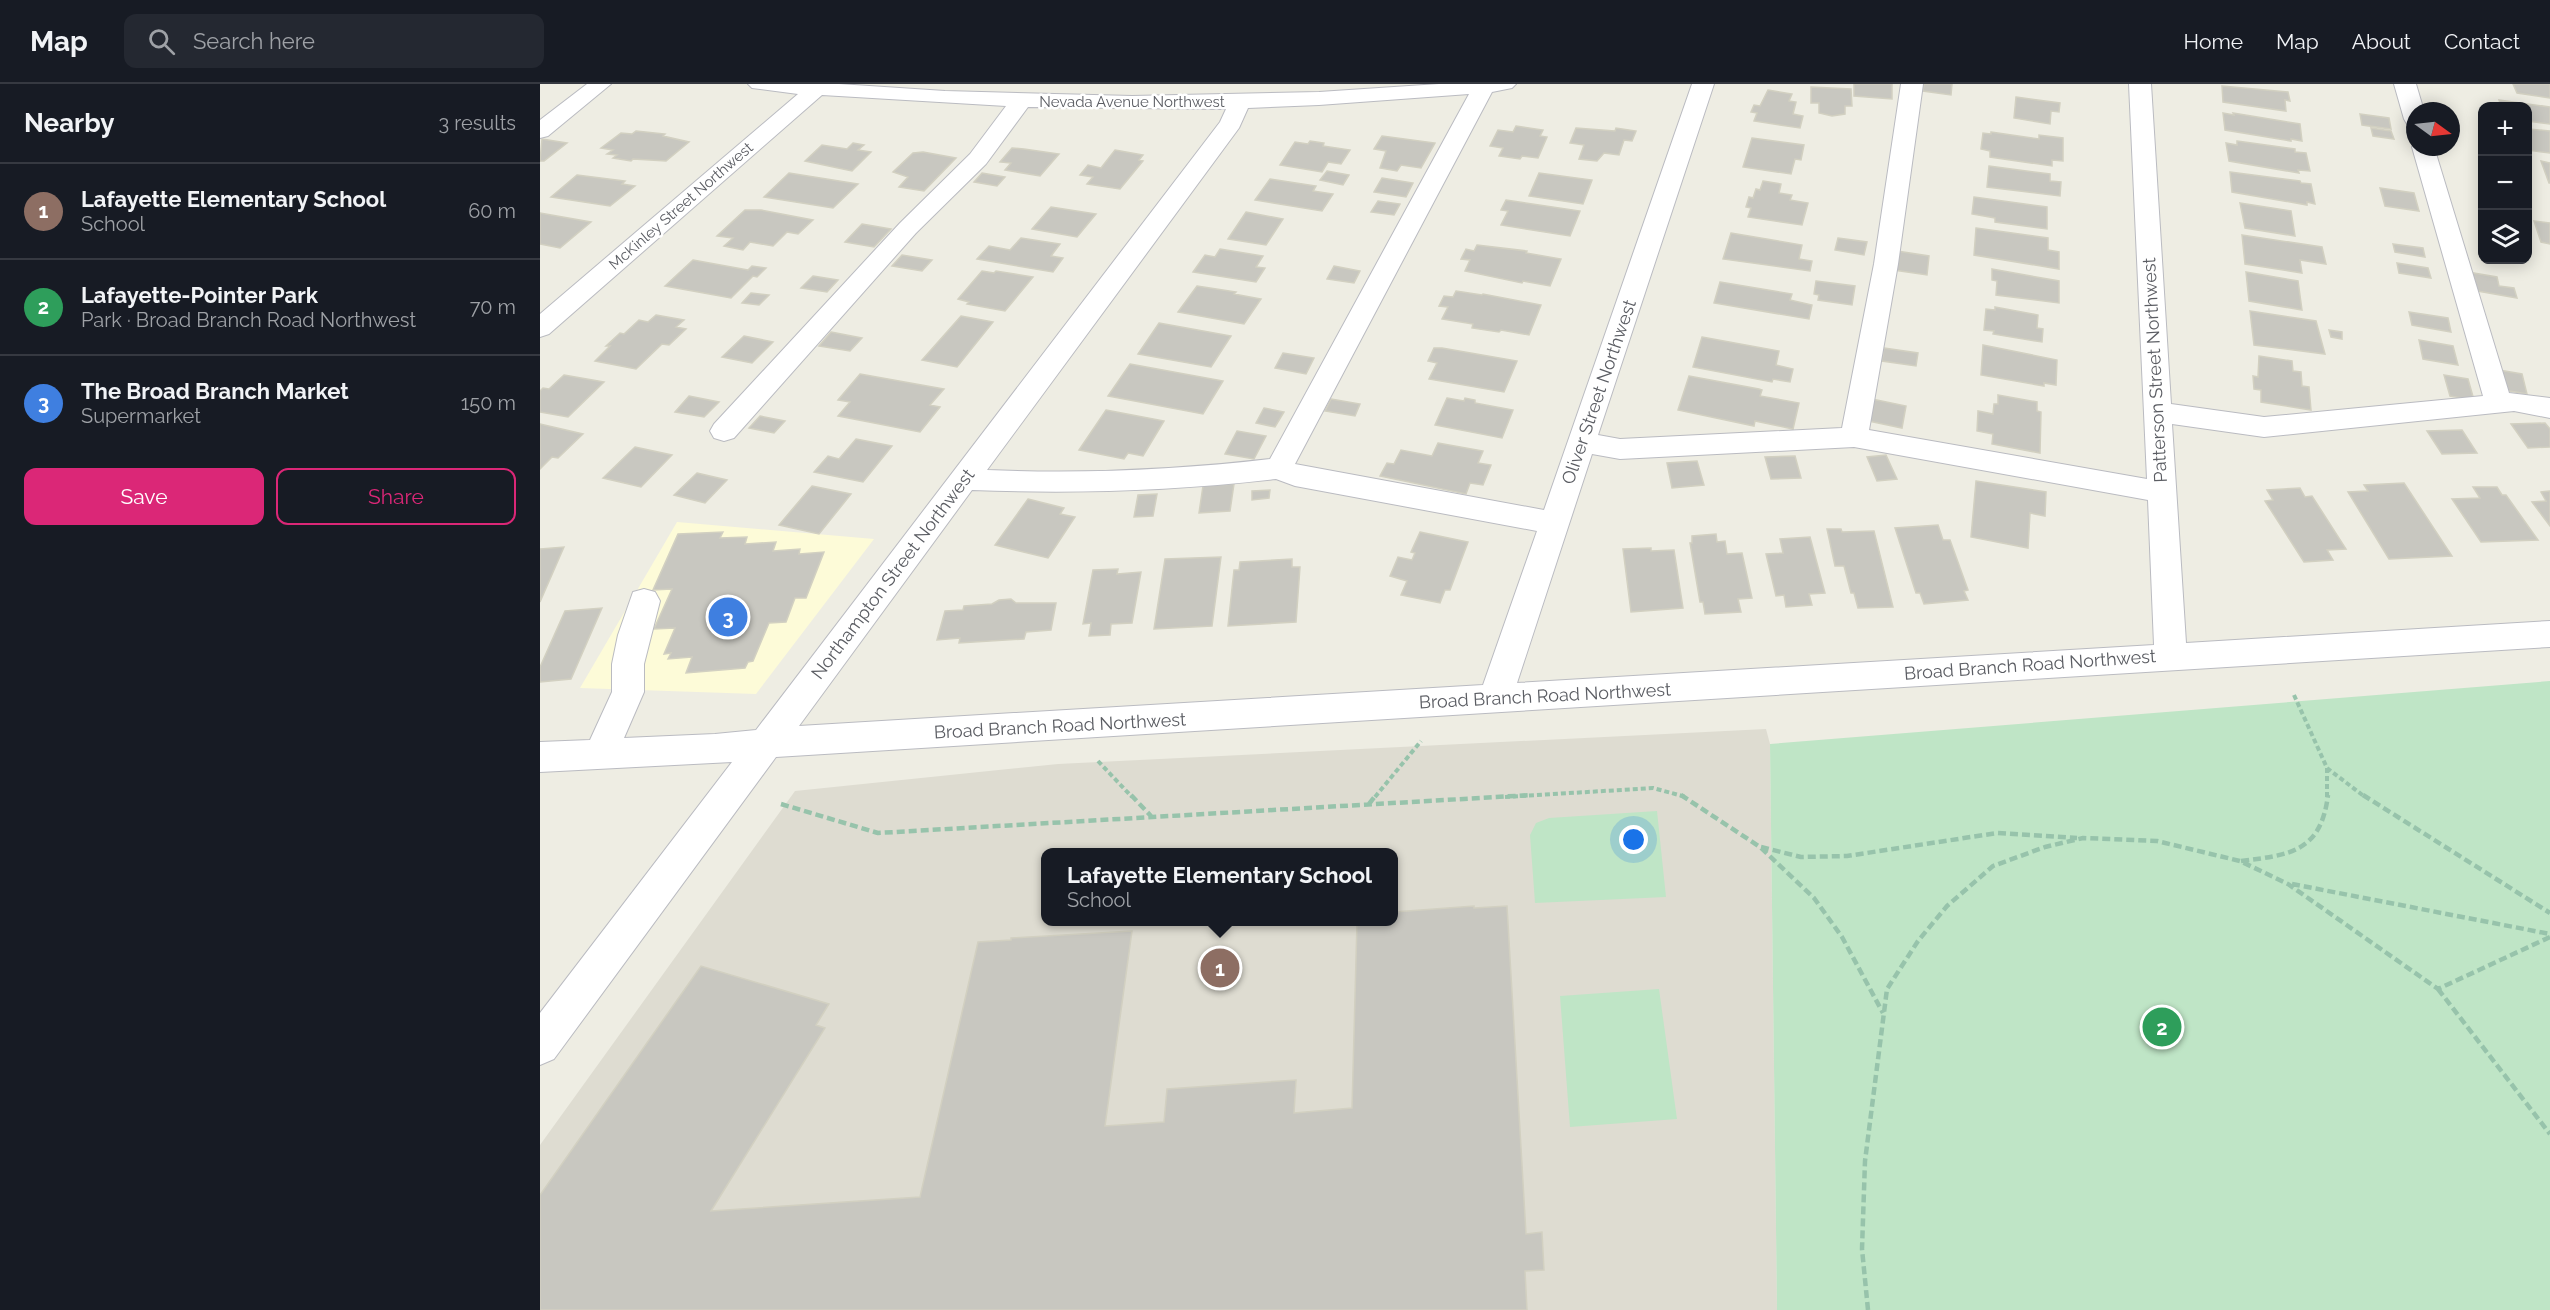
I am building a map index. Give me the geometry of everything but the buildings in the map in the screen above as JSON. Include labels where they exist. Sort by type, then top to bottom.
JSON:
[{"type":"street","points":[[540,131],[600,84]]},
{"type":"street","name":"Nevada Avenue Northwest","points":[[759,84],[819,86],[1032,102],[1240,101],[1374,95],[1495,85]]},
{"type":"street","points":[[724,431],[908,228],[1032,102],[1056,84]]},
{"type":"street","name":"Oliver Street Northwest","points":[[1495,699],[1703,84]]},
{"type":"street","points":[[1854,436],[1886,264],[1912,84]]},
{"type":"street","name":"Patterson Street Northwest","points":[[2140,84],[2171,656]]},
{"type":"street","points":[[2404,84],[2410,102]]},
{"type":"street","points":[[1279,468],[1495,85]]},
{"type":"street","name":"McKinley Street Northwest","points":[[540,328],[819,86]]},
{"type":"street","name":"Northampton Street Northwest","points":[[540,1045],[1232,123],[1240,101]]},
{"type":"street","points":[[2426,156],[2499,404]]},
{"type":"street","points":[[2158,412],[2264,427],[2514,402],[2550,408]]},
{"type":"street","points":[[1582,442],[1620,449],[1854,436],[2162,492]]},
{"type":"street","points":[[963,480],[1054,483],[1139,481],[1279,468],[1295,476],[1555,523]]},
{"type":"street","points":[[601,753],[628,692],[628,664],[645,601]]},
{"type":"street","name":"Broad Branch Road Northwest","points":[[540,757],[715,749],[766,743],[2550,634]]},
{"type":"path","points":[[2240,861],[2270,859],[2302,847],[2323,828],[2329,798],[2327,768],[2294,695]]},
{"type":"path","points":[[1369,804],[1421,741]]},
{"type":"path","points":[[1093,755],[1151,817]]},
{"type":"path","points":[[2327,768],[2358,792],[2550,912]]},
{"type":"path","points":[[781,804],[878,833],[1653,788],[1685,796],[1760,847],[1814,898],[1842,937],[1883,1013]]},
{"type":"path","points":[[1760,847],[1801,857],[1847,856],[1997,833],[2157,841],[2240,861],[2288,884],[2438,989],[2550,1134]]},
{"type":"path","points":[[1868,1310],[1862,1249],[1865,1161],[1887,989],[1918,941],[1947,906],[1993,866],[2044,847],[2083,838]]},
{"type":"path","points":[[2288,884],[2550,936]]},
{"type":"path","points":[[2438,989],[2550,936]]},
{"type":"shaded area","points":[[677,522],[874,539],[756,694],[580,688]]},
{"type":"shaded area","points":[[1766,729],[1770,744],[1777,1310],[540,1310],[540,1145],[795,791],[1058,764]]},
{"type":"green space","points":[[2550,681],[2550,1310],[1777,1310],[1770,744]]},
{"type":"green space","points":[[1657,811],[1666,897],[1535,903],[1530,835],[1536,823],[1549,818]]},
{"type":"green space","points":[[1659,989],[1677,1119],[1570,1127],[1560,996]]},
{"type":"place","name":"The Broad Branch Market","points":[[728,617]]},
{"type":"place","name":"Lafayette Elementary School","points":[[1220,968]]},
{"type":"place","name":"Lafayette-Pointer Park","points":[[2162,1027]]}]
